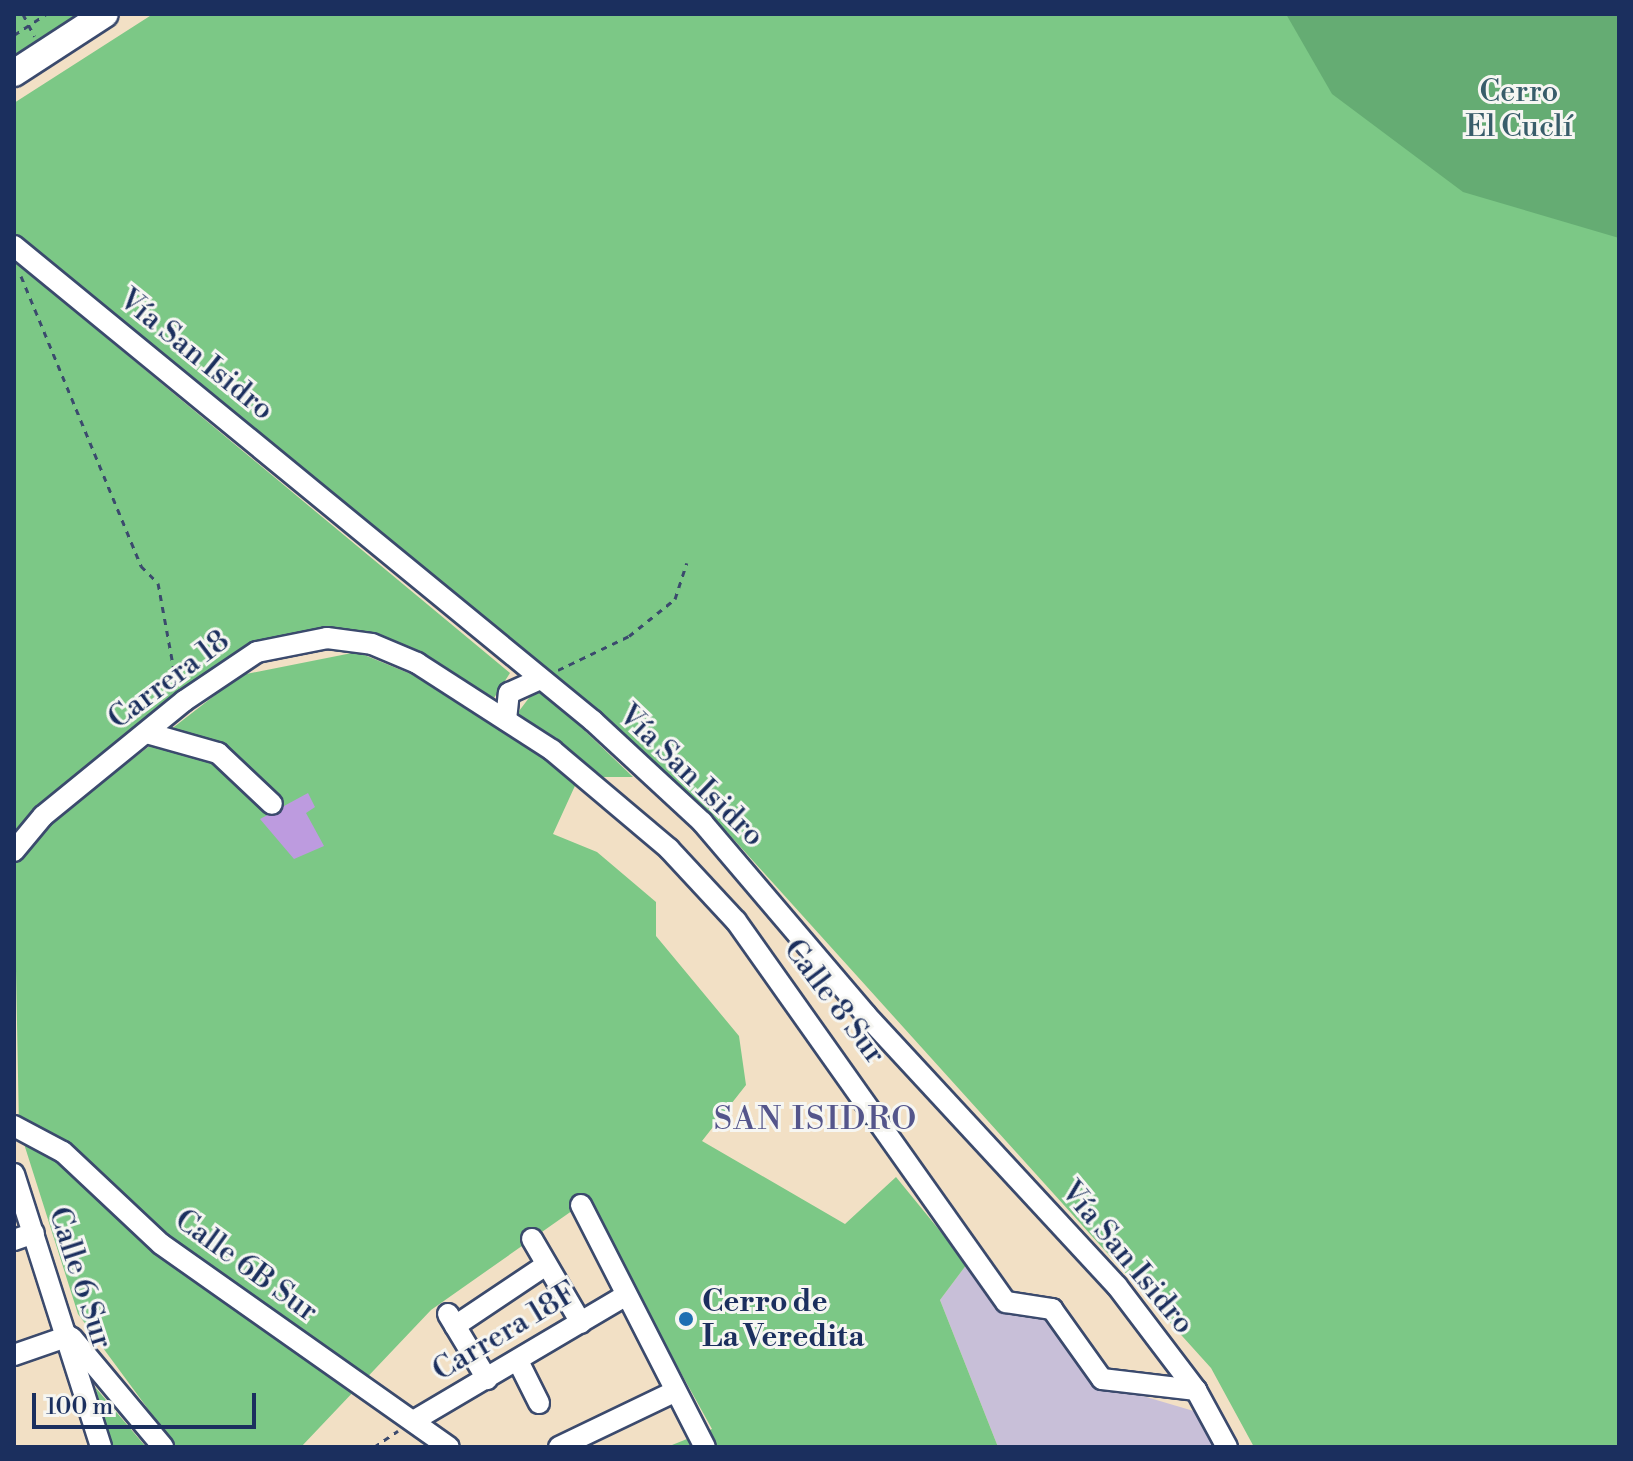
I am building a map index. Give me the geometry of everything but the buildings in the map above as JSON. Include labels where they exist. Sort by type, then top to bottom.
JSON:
[{"type":"main road","points":[[14,73],[105,14]]},
{"type":"street","name":"Vía San Isidro","points":[[14,246],[538,680],[710,830],[866,1015],[1117,1286],[1196,1390],[1227,1447]]},
{"type":"street","name":"Carrera 18","points":[[14,851],[43,816],[184,701],[257,652],[327,638],[372,644],[417,663],[506,720]]},
{"type":"street","points":[[506,720],[509,693],[538,680]]},
{"type":"street","name":"Calle 8 Sur","points":[[506,720],[669,849],[736,921],[1006,1302],[1052,1309],[1102,1379],[1196,1390]]},
{"type":"street","points":[[147,733],[218,753],[272,804]]},
{"type":"street","name":"Calle 6B Sur","points":[[14,1126],[63,1152],[161,1244],[415,1420],[449,1447]]},
{"type":"street","name":"Calle 6 Sur","points":[[14,1174],[69,1336],[95,1445]]},
{"type":"street","points":[[581,1205],[674,1392],[705,1447]]},
{"type":"street","points":[[14,1240],[34,1233]]},
{"type":"street","points":[[532,1239],[581,1323]]},
{"type":"street","points":[[487,1379],[451,1320],[546,1265]]},
{"type":"street","name":"Carrera 18F","points":[[415,1420],[626,1295]]},
{"type":"street","points":[[14,1355],[69,1336],[163,1447]]},
{"type":"street","points":[[518,1361],[539,1403]]},
{"type":"street","points":[[559,1447],[674,1392]]},
{"type":"path","points":[[23,14],[43,54]]},
{"type":"path","points":[[14,35],[46,14]]},
{"type":"path","points":[[20,272],[141,566],[158,583],[184,701]]},
{"type":"path","points":[[538,680],[652,618],[675,599],[687,563]]},
{"type":"path","points":[[374,1447],[415,1420]]},
{"type":"shaded area","points":[[967,1264],[1006,1311],[1046,1312],[1099,1383],[1197,1412],[1214,1447],[998,1447],[940,1300]]},
{"type":"green space","points":[[14,14],[93,14],[14,65]]},
{"type":"green space","points":[[153,14],[1619,14],[1619,1447],[1254,1447],[1211,1368],[727,832],[14,234],[14,103]]},
{"type":"green space","name":"Cerro El Cuclí","points":[[1286,14],[1619,14],[1619,238],[1463,192],[1332,94]]},
{"type":"green space","points":[[14,261],[510,673],[494,698],[423,655],[330,630],[297,632],[218,665],[33,810],[14,835]]},
{"type":"green space","points":[[357,652],[423,679],[503,732],[538,686],[633,777],[579,777],[553,834],[597,852],[656,902],[656,936],[739,1036],[746,1085],[702,1141],[845,1224],[896,1177],[967,1264],[940,1300],[998,1447],[667,1447],[712,1429],[586,1201],[431,1310],[301,1447],[176,1447],[78,1314],[19,1128],[14,865],[45,827],[241,675]]},
{"type":"green space","points":[[95,1387],[146,1447],[113,1447]]},
{"type":"place","name":"Cerro de La Veredita","points":[[686,1319]]},
{"type":"district","name":"SAN ISIDRO","points":[[816,1119]]}]
